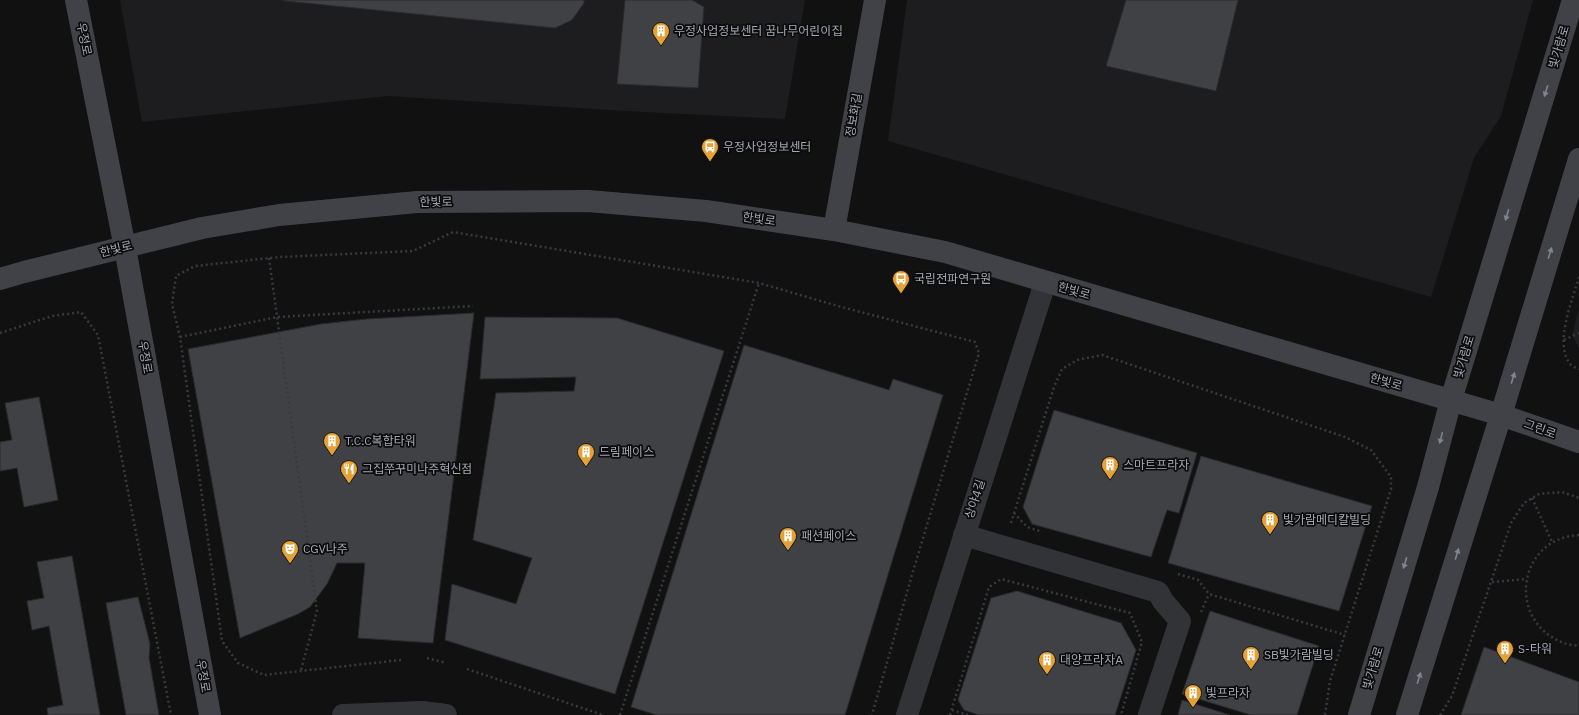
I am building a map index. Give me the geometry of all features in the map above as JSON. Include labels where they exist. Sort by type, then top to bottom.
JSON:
[{"type":"street","name":"우정로","points":[[76,0],[125,248],[210,715]]},
{"type":"street","name":"정보화길","points":[[834,230],[875,0]]},
{"type":"street","name":"빛가람로","points":[[1359,715],[1428,487],[1451,400],[1573,0]]},
{"type":"street","points":[[1407,715],[1579,159]]},
{"type":"street","name":"한빛로","points":[[0,279],[202,228],[279,215],[417,202],[588,201],[706,211],[834,230],[945,252],[1045,283],[1501,415]]},
{"type":"street","name":"상야4길","points":[[907,715],[1045,283]]},
{"type":"street","name":"그린로","points":[[1501,415],[1579,442]]},
{"type":"street","points":[[964,535],[1158,592],[1163,601],[1180,620],[1149,715]]},
{"type":"street","points":[[343,715],[422,712],[446,715]]},
{"type":"path","points":[[401,660],[264,675],[238,663],[222,641],[180,337],[172,304],[176,276],[195,266],[269,258],[413,251],[453,232],[759,283],[838,306],[975,342],[979,353],[914,568],[872,715]]},
{"type":"path","points":[[269,258],[318,611],[301,670]]},
{"type":"path","points":[[1579,277],[1564,330],[1563,348],[1571,365],[1579,369]]},
{"type":"path","points":[[620,715],[759,283]]},
{"type":"path","points":[[180,337],[277,317],[473,306]]},
{"type":"path","points":[[0,334],[52,316],[81,312],[98,335],[171,715]]},
{"type":"path","points":[[1564,340],[1579,333]]},
{"type":"path","points":[[1011,523],[1054,387],[1062,369],[1077,360],[1102,355],[1345,437],[1370,450],[1391,477],[1391,489],[1330,681],[1325,715]]},
{"type":"path","points":[[1440,715],[1452,696],[1511,523],[1524,503],[1539,494],[1562,492],[1579,498]]},
{"type":"path","points":[[1532,498],[1552,542]]},
{"type":"path","points":[[1014,513],[1027,527],[1042,532]]},
{"type":"path","points":[[1579,535],[1569,536],[1552,542],[1538,554],[1529,570],[1525,588],[1527,606],[1535,623],[1548,636],[1565,644],[1579,646]]},
{"type":"path","points":[[1178,574],[1198,580],[1209,594],[1345,635]]},
{"type":"path","points":[[950,715],[989,587],[1001,579],[1130,613],[1142,642],[1121,715]]},
{"type":"path","points":[[1491,582],[1527,579]]},
{"type":"path","points":[[427,658],[446,662]]},
{"type":"path","points":[[467,670],[603,715]]},
{"type":"path","points":[[952,710],[968,715]]},
{"type":"shaded area","name":"우정사업정보센터","points":[[120,0],[805,0],[785,119],[625,111],[388,96],[142,122]]},
{"type":"shaded area","points":[[907,0],[1533,0],[1501,116],[1474,158],[1431,297],[888,141]]},
{"type":"shaded area","points":[[1579,308],[1579,348],[1572,335]]},
{"type":"building","points":[[283,0],[584,0],[584,3],[572,20],[555,28]]},
{"type":"building","name":"우정사업정보센터 꿈나무어린이집","points":[[625,0],[692,0],[704,7],[698,88],[617,84]]},
{"type":"building","points":[[1126,0],[1238,0],[1216,91],[1106,66]]},
{"type":"building","name":"T.C.C복합타워","points":[[474,313],[433,643],[358,638],[365,563],[337,563],[327,584],[310,607],[298,614],[240,638],[188,349],[321,324],[367,319]]},
{"type":"building","name":"드림페이스","points":[[485,317],[617,318],[724,351],[615,694],[445,640],[452,584],[516,604],[532,558],[473,540],[496,393],[574,391],[576,377],[480,379]]},
{"type":"building","name":"패션페이스","points":[[744,345],[889,390],[893,379],[943,395],[845,715],[657,715],[631,707]]},
{"type":"building","points":[[39,397],[58,500],[24,507],[17,468],[0,471],[0,442],[12,440],[5,403]]},
{"type":"building","name":"스마트프라자","points":[[1054,410],[1197,453],[1179,513],[1167,510],[1151,557],[1032,524],[1023,507]]},
{"type":"building","name":"빛가람메디칼빌딩","points":[[1201,456],[1372,506],[1339,611],[1168,563]]},
{"type":"building","points":[[72,556],[100,715],[48,715],[47,708],[63,705],[49,626],[32,630],[27,601],[44,598],[37,562]]},
{"type":"building","name":"대양프라자A","points":[[1017,591],[1121,623],[1136,650],[1115,715],[979,715],[964,710],[958,700],[991,598]]},
{"type":"building","points":[[138,597],[150,644],[149,658],[159,715],[126,715],[106,603]]},
{"type":"building","name":"SB빛가람빌딩","points":[[1210,611],[1319,646],[1297,715],[1251,715],[1182,694]]},
{"type":"building","name":"S-타워","points":[[1484,647],[1579,682],[1579,715],[1461,715]]},
{"type":"building","name":"빛프라자","points":[[1182,700],[1230,715],[1178,715]]},
{"type":"place","name":"우정사업정보센터 꿈나무어린이집","points":[[661,46]]},
{"type":"place","name":"우정사업정보센터","points":[[710,162]]},
{"type":"place","name":"국립전파연구원","points":[[901,294]]},
{"type":"place","name":"T.C.C복합타워","points":[[332,456]]},
{"type":"place","name":"드림페이스","points":[[586,467]]},
{"type":"place","name":"스마트프라자","points":[[1110,480]]},
{"type":"place","name":"그집쭈꾸미나주혁신점","points":[[349,484]]},
{"type":"place","name":"빛가람메디칼빌딩","points":[[1270,535]]},
{"type":"place","name":"패션페이스","points":[[788,551]]},
{"type":"place","name":"CGV나주","points":[[290,564]]},
{"type":"place","name":"S-타워","points":[[1505,664]]},
{"type":"place","name":"SB빛가람빌딩","points":[[1251,670]]},
{"type":"place","name":"대양프라자A","points":[[1047,675]]},
{"type":"place","name":"빛프라자","points":[[1193,708]]}]
